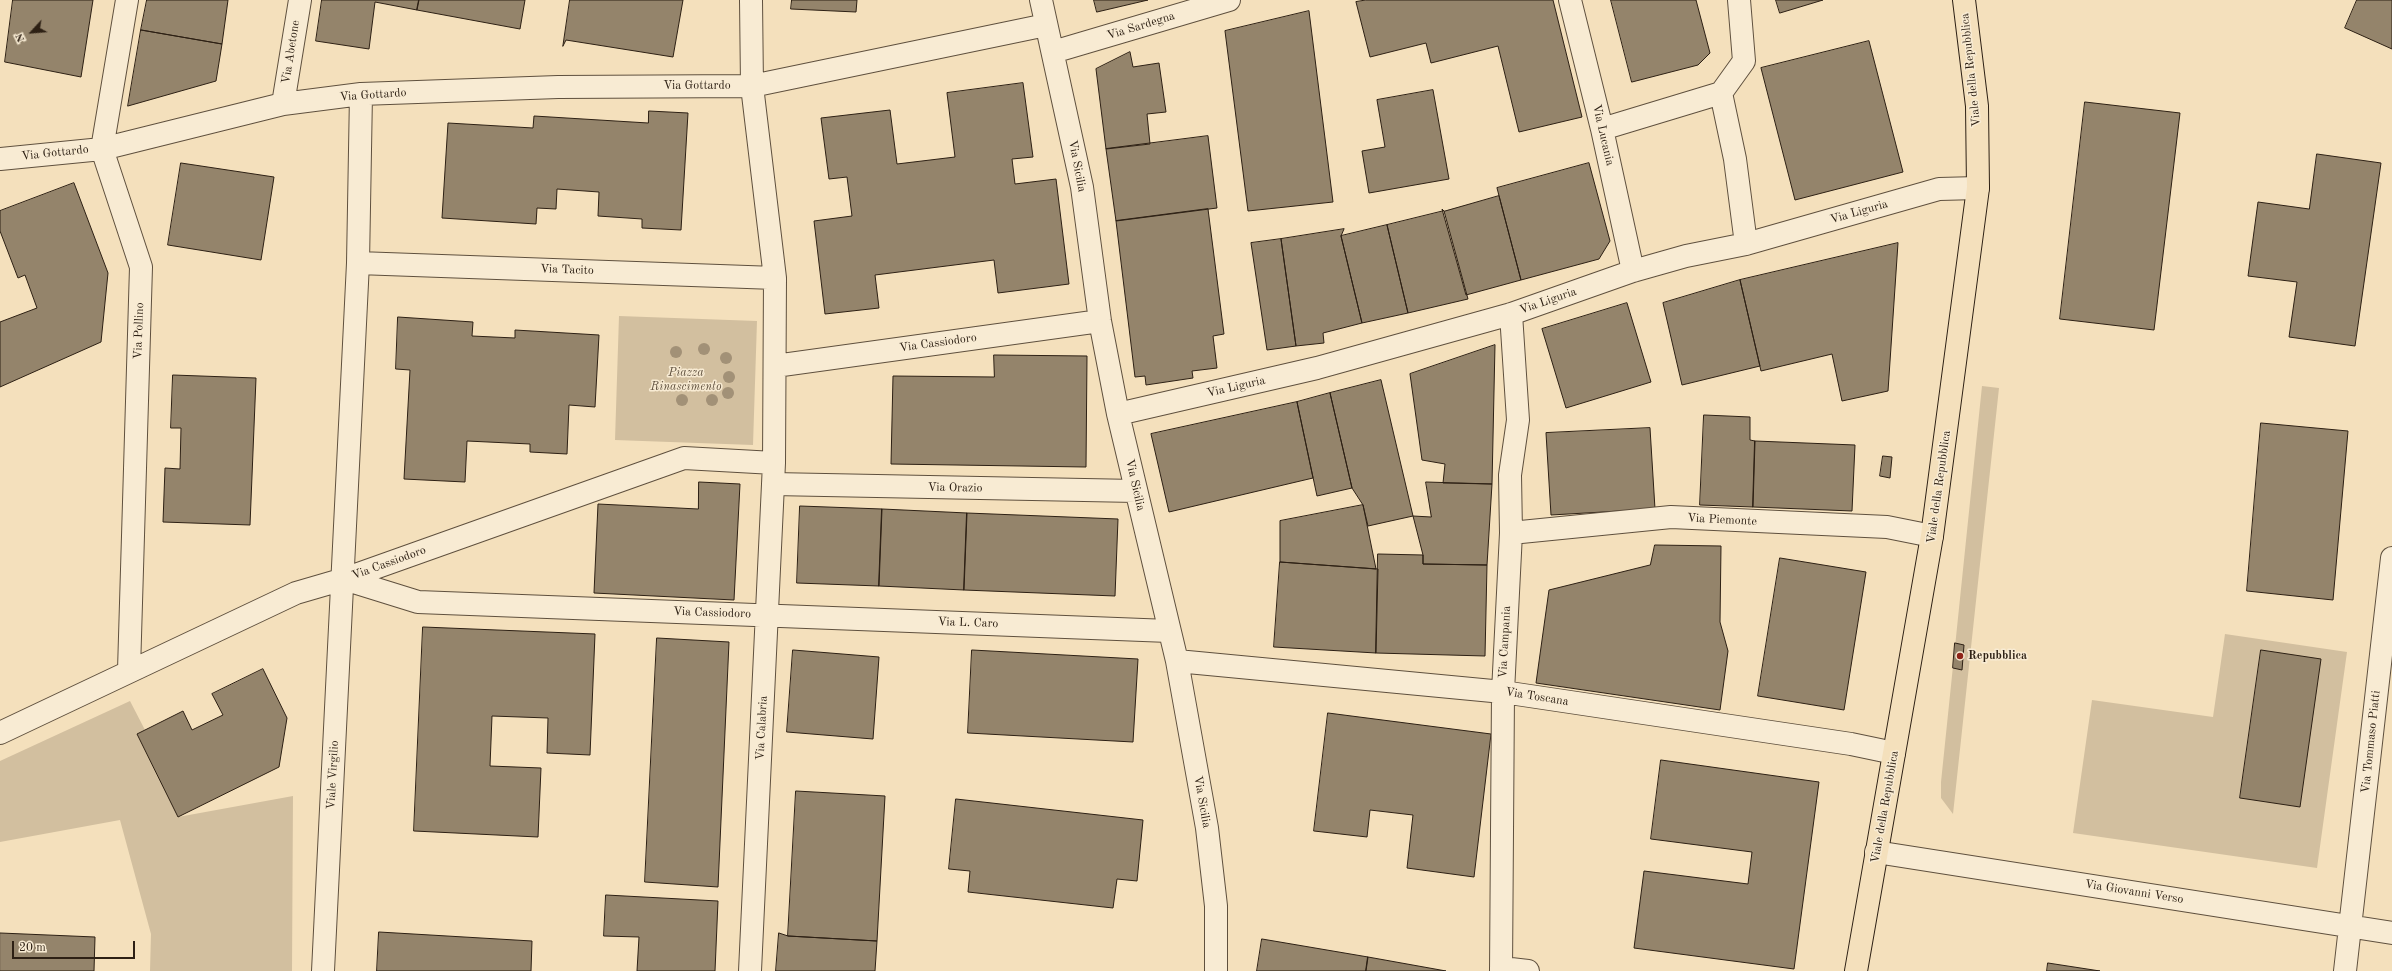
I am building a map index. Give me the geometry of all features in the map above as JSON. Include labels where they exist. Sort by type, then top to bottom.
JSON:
[{"type":"main road","name":"Viale della Repubblica","points":[[1856,971],[1932,536],[1978,188],[1977,106],[1964,0]]},
{"type":"street","name":"Via Pollino","points":[[127,0],[102,149],[141,267],[129,670]]},
{"type":"street","name":"Via Abetone","points":[[283,104],[300,0]]},
{"type":"street","points":[[751,0],[752,86],[775,278],[774,474]]},
{"type":"street","name":"Via Sicilia","points":[[1041,0],[1082,187],[1100,321],[1118,414],[1177,661],[1208,836],[1216,906],[1216,971]]},
{"type":"street","name":"Via Sardegna","points":[[1053,52],[1229,0]]},
{"type":"street","name":"Via Lucania","points":[[1570,0],[1602,129],[1633,271]]},
{"type":"street","points":[[1602,129],[1721,93],[1744,61],[1739,0]]},
{"type":"street","name":"Via Gottardo","points":[[0,159],[102,149],[283,104],[361,94],[558,87],[752,86],[1046,25]]},
{"type":"street","points":[[1721,93],[1735,159],[1746,244]]},
{"type":"street","name":"Viale Virgilio","points":[[323,971],[344,579],[358,263],[361,94]]},
{"type":"street","name":"Via Liguria","points":[[1118,414],[1317,368],[1511,314],[1633,271],[1686,256],[1746,244],[1940,189],[1978,188]]},
{"type":"street","name":"Via Tacito","points":[[358,263],[775,278]]},
{"type":"street","name":"Via Campania","points":[[1502,970],[1503,692],[1511,533],[1510,475],[1518,420],[1511,314]]},
{"type":"street","name":"Via Cassiodoro","points":[[775,366],[1100,321]]},
{"type":"street","name":"Via Cassiodoro","points":[[344,579],[684,458],[774,474]]},
{"type":"street","name":"Via Orazio","points":[[774,474],[1136,492]]},
{"type":"street","name":"Via Calabria","points":[[750,971],[774,474]]},
{"type":"street","name":"Via Piemonte","points":[[1511,533],[1671,517],[1886,527],[1932,536]]},
{"type":"street","name":"Via Tommaso Piatti","points":[[2345,971],[2352,926],[2392,558]]},
{"type":"street","points":[[0,733],[129,670],[296,593],[344,579]]},
{"type":"street","name":"Via Cassiodoro","points":[[344,579],[418,602],[767,616]]},
{"type":"street","name":"Via L. Caro","points":[[767,616],[1169,631]]},
{"type":"street","name":"Via Toscana","points":[[1177,661],[1503,692],[1851,744],[1894,753]]},
{"type":"street","name":"Via Giovanni Verso","points":[[1876,852],[2392,933]]},
{"type":"street","points":[[1502,970],[1528,971]]},
{"type":"green space","name":"Piazza Rinascimento","points":[[619,316],[757,321],[753,445],[615,440]]},
{"type":"green space","points":[[1982,386],[1999,388],[1953,814],[1941,798],[1941,782]]},
{"type":"green space","points":[[2225,634],[2347,652],[2317,868],[2073,833],[2092,700],[2213,717]]},
{"type":"green space","points":[[130,701],[145,730],[137,734],[178,817],[293,796],[292,971],[150,971],[151,934],[120,820],[0,842],[0,761]]},
{"type":"building","points":[[13,0],[93,0],[81,77],[5,62]]},
{"type":"building","points":[[147,0],[228,0],[222,44],[141,30]]},
{"type":"building","points":[[322,0],[419,0],[417,10],[375,2],[369,49],[316,41]]},
{"type":"building","points":[[419,0],[525,0],[520,29],[417,10]]},
{"type":"building","points":[[570,0],[683,0],[673,57],[566,40],[563,46]]},
{"type":"building","points":[[792,0],[857,0],[856,12],[791,9]]},
{"type":"building","points":[[1094,0],[1148,0],[1097,12]]},
{"type":"building","points":[[1366,0],[1553,0],[1582,117],[1519,132],[1498,46],[1431,63],[1426,43],[1370,57],[1356,2]]},
{"type":"building","points":[[1611,0],[1696,0],[1710,53],[1698,65],[1632,82]]},
{"type":"building","points":[[1776,0],[1823,0],[1780,13]]},
{"type":"building","points":[[2357,0],[2392,0],[2392,49],[2345,28]]},
{"type":"building","points":[[1309,11],[1333,202],[1248,211],[1225,31]]},
{"type":"building","points":[[141,30],[222,44],[216,81],[128,106]]},
{"type":"building","points":[[1869,41],[1903,172],[1795,200],[1761,68]]},
{"type":"building","points":[[1130,52],[1133,67],[1159,63],[1166,112],[1147,114],[1150,144],[1106,149],[1096,69]]},
{"type":"building","points":[[1023,83],[1033,157],[1012,159],[1015,184],[1056,179],[1069,284],[998,293],[994,260],[875,275],[879,308],[825,314],[814,221],[852,216],[847,177],[829,179],[821,118],[890,110],[897,164],[955,157],[947,93]]},
{"type":"building","points":[[1433,90],[1449,179],[1369,193],[1362,151],[1385,147],[1377,100]]},
{"type":"building","points":[[2085,102],[2180,113],[2154,330],[2060,319]]},
{"type":"building","points":[[649,111],[688,113],[681,230],[642,228],[642,219],[598,216],[599,192],[557,189],[556,209],[537,208],[536,224],[442,218],[448,123],[533,128],[534,116],[648,123]]},
{"type":"building","points":[[1208,136],[1217,208],[1116,221],[1106,149]]},
{"type":"building","points":[[2317,154],[2381,163],[2355,346],[2289,337],[2297,282],[2248,276],[2258,202],[2309,209]]},
{"type":"building","points":[[181,163],[274,177],[261,260],[168,245]]},
{"type":"building","points":[[1589,163],[1610,241],[1599,259],[1521,280],[1497,188]]},
{"type":"building","points":[[74,183],[108,273],[101,342],[0,387],[0,322],[37,308],[25,275],[18,278],[0,231],[0,211]]},
{"type":"building","points":[[1499,196],[1521,280],[1466,295],[1442,209],[1444,211]]},
{"type":"building","points":[[1208,209],[1224,334],[1213,336],[1217,368],[1192,371],[1193,378],[1146,385],[1145,376],[1135,377],[1116,221]]},
{"type":"building","points":[[1444,211],[1468,299],[1408,313],[1387,225]]},
{"type":"building","points":[[1387,225],[1408,313],[1362,323],[1341,236]]},
{"type":"building","points":[[1344,229],[1341,236],[1362,323],[1323,333],[1324,343],[1296,346],[1281,239]]},
{"type":"building","points":[[1281,239],[1296,346],[1267,350],[1251,243]]},
{"type":"building","points":[[1898,243],[1888,391],[1842,401],[1832,354],[1761,371],[1740,280]]},
{"type":"building","points":[[1740,280],[1760,366],[1682,385],[1663,303]]},
{"type":"building","points":[[1627,303],[1651,382],[1566,408],[1542,329]]},
{"type":"building","points":[[398,317],[473,322],[472,336],[515,338],[515,330],[599,335],[595,407],[569,405],[567,454],[530,452],[530,444],[467,441],[465,482],[404,479],[410,370],[396,369]]},
{"type":"building","points":[[1495,345],[1492,484],[1443,483],[1445,464],[1422,460],[1410,374]]},
{"type":"building","points":[[994,355],[1087,356],[1086,467],[891,464],[893,376],[994,377]]},
{"type":"building","points":[[173,375],[256,378],[250,525],[163,522],[165,468],[180,469],[181,428],[171,428]]},
{"type":"building","points":[[1381,380],[1413,516],[1368,526],[1363,505],[1352,488],[1330,393]]},
{"type":"building","points":[[1330,393],[1352,488],[1317,496],[1297,402]]},
{"type":"building","points":[[1297,402],[1313,478],[1169,512],[1151,434]]},
{"type":"building","points":[[1704,415],[1750,417],[1750,440],[1755,441],[1753,507],[1700,505]]},
{"type":"building","points":[[2261,423],[2348,431],[2333,600],[2247,591]]},
{"type":"building","points":[[1650,428],[1655,509],[1551,515],[1546,433]]},
{"type":"building","points":[[1755,441],[1855,445],[1852,511],[1753,507]]},
{"type":"building","points":[[1883,456],[1892,457],[1890,478],[1880,476]]},
{"type":"building","points":[[699,482],[740,484],[734,600],[594,593],[598,504],[698,509]]},
{"type":"building","points":[[1426,482],[1492,484],[1487,565],[1423,564],[1423,555],[1413,516],[1431,517]]},
{"type":"building","points":[[1363,505],[1376,569],[1280,562],[1280,521]]},
{"type":"building","points":[[800,506],[882,509],[879,586],[797,583]]},
{"type":"building","points":[[882,509],[967,513],[964,590],[879,586]]},
{"type":"building","points":[[967,513],[1118,519],[1115,596],[964,590]]},
{"type":"building","points":[[1655,545],[1721,546],[1720,622],[1728,651],[1720,710],[1536,683],[1549,590],[1650,565]]},
{"type":"building","points":[[1378,554],[1423,555],[1423,564],[1487,565],[1485,656],[1376,653]]},
{"type":"building","points":[[1780,558],[1866,572],[1844,710],[1758,696]]},
{"type":"building","points":[[1280,562],[1378,569],[1376,653],[1274,647]]},
{"type":"building","points":[[423,627],[595,634],[590,755],[547,753],[548,718],[492,716],[490,766],[541,768],[538,837],[414,831]]},
{"type":"building","points":[[657,638],[729,642],[718,887],[645,882]]},
{"type":"building","points":[[1955,643],[1964,645],[1962,670],[1953,668]]},
{"type":"building","points":[[793,650],[879,657],[873,739],[787,732]]},
{"type":"building","points":[[972,650],[1138,659],[1133,742],[968,733]]},
{"type":"building","points":[[2261,650],[2321,659],[2300,807],[2240,798]]},
{"type":"building","points":[[263,669],[287,718],[279,767],[178,817],[137,734],[183,711],[192,730],[223,715],[212,694]]},
{"type":"building","points":[[1328,713],[1491,734],[1474,877],[1407,868],[1413,815],[1370,810],[1367,837],[1314,831]]},
{"type":"building","points":[[1661,760],[1819,782],[1794,969],[1634,948],[1644,871],[1748,884],[1752,852],[1651,839]]},
{"type":"building","points":[[796,791],[885,796],[877,941],[788,936]]},
{"type":"building","points":[[956,799],[1143,820],[1137,881],[1117,879],[1113,908],[968,892],[970,871],[949,869]]},
{"type":"building","points":[[606,895],[718,901],[715,971],[637,971],[639,937],[604,936]]},
{"type":"building","points":[[379,932],[532,941],[531,971],[377,971]]},
{"type":"building","points":[[0,933],[95,937],[94,971],[0,971]]},
{"type":"building","points":[[779,933],[788,936],[877,941],[875,971],[776,971]]},
{"type":"building","points":[[1262,939],[1368,957],[1366,971],[1257,971]]},
{"type":"building","points":[[1368,957],[1446,971],[1366,971]]},
{"type":"building","points":[[2048,963],[2100,971],[2047,971]]},
{"type":"place","name":"Repubblica","points":[[1960,656]]}]
